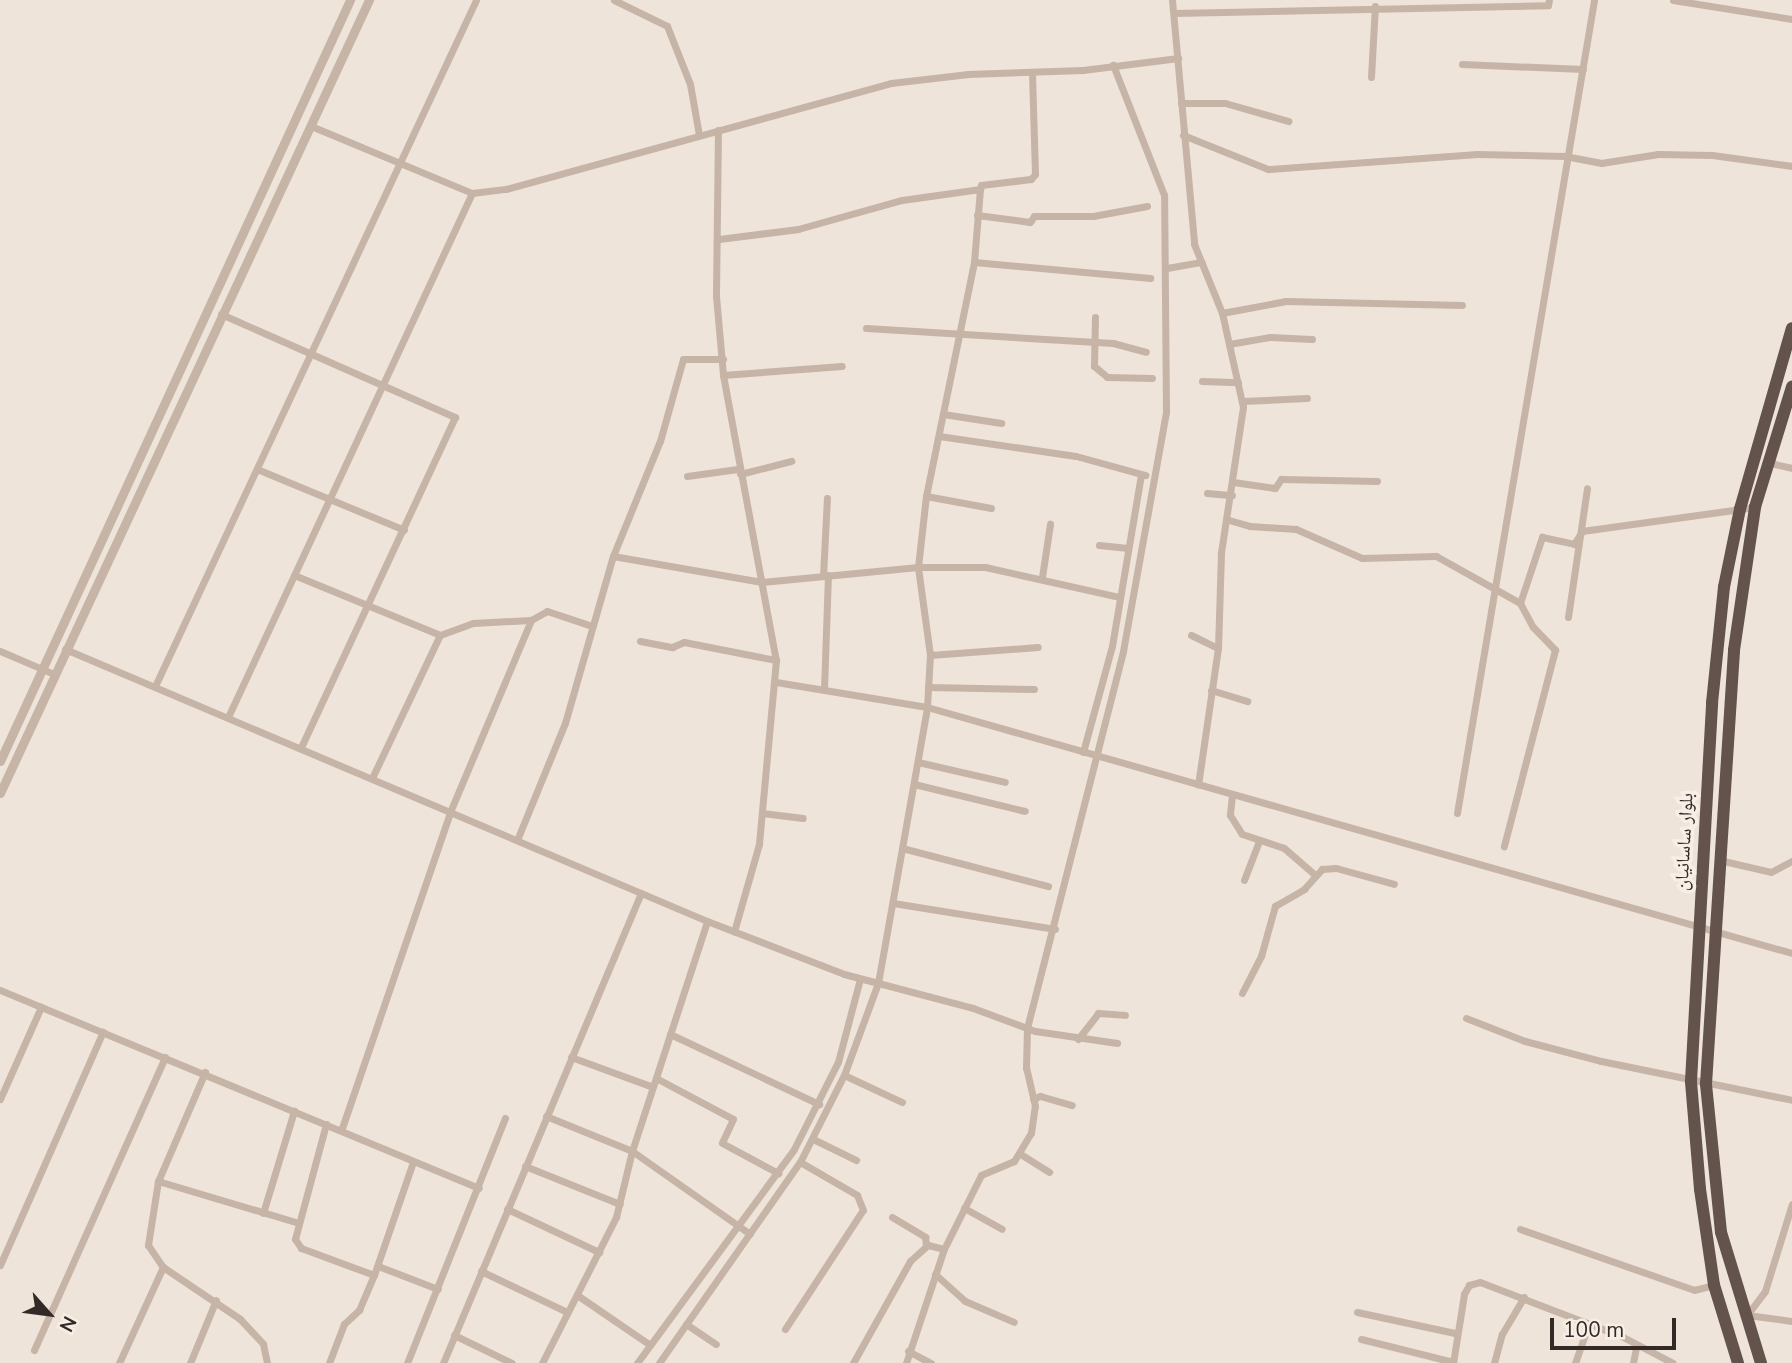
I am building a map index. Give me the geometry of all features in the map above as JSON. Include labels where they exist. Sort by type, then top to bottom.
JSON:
[{"type":"highway","name":"بلوار ساسانیان","points":[[1738,1363],[1714,1285],[1700,1189],[1691,1081],[1713,690],[1724,587],[1740,509],[1792,328]]},
{"type":"highway","name":"بلوار ساسانیان","points":[[1761,1363],[1721,1232],[1706,1084],[1713,928],[1734,650],[1755,507],[1792,387]]},
{"type":"street","points":[[0,761],[350,0]]},
{"type":"street","points":[[0,793],[369,0]]},
{"type":"street","points":[[155,686],[476,0]]},
{"type":"street","points":[[614,0],[667,26],[690,84],[699,135]]},
{"type":"street","points":[[1172,0],[1194,244],[1222,313],[1242,401],[1229,520],[1221,552],[1218,648],[1198,785]]},
{"type":"street","points":[[1175,13],[1376,6],[1548,5],[1549,0]]},
{"type":"street","points":[[1457,813],[1497,591],[1565,156],[1594,0]]},
{"type":"street","points":[[1673,0],[1792,19]]},
{"type":"street","points":[[1371,78],[1376,6]]},
{"type":"street","points":[[311,126],[472,193],[506,189],[891,83],[968,74],[1032,74],[1083,70],[1178,58]]},
{"type":"street","points":[[1462,64],[1583,69]]},
{"type":"street","points":[[906,1363],[944,1249],[981,1175],[1022,1154],[1031,1133],[1033,1099],[1026,1068],[1027,1028],[1055,929],[1123,651],[1168,398],[1163,356],[1167,268],[1161,179],[1113,65]]},
{"type":"street","points":[[662,1362],[802,1159],[844,1075],[878,984],[928,707],[930,655],[918,567],[926,496],[974,262],[981,185],[1034,178],[1032,74]]},
{"type":"street","points":[[1181,103],[1225,103],[1288,121]]},
{"type":"street","points":[[718,130],[719,239],[716,296],[723,375],[776,660],[762,813],[753,872],[734,932]]},
{"type":"street","points":[[1183,135],[1268,169],[1443,155],[1565,156],[1601,163],[1658,155],[1712,155],[1792,166]]},
{"type":"street","points":[[719,239],[798,229],[902,200],[980,189]]},
{"type":"street","points":[[228,717],[472,193]]},
{"type":"street","points":[[977,215],[1030,222],[1034,216],[1093,216],[1147,206]]},
{"type":"street","points":[[974,262],[1150,278]]},
{"type":"street","points":[[1167,268],[1201,262]]},
{"type":"street","points":[[1222,313],[1286,301],[1462,305]]},
{"type":"street","points":[[221,314],[312,351],[455,417],[301,748]]},
{"type":"street","points":[[1095,317],[1094,366],[1107,377],[1152,378]]},
{"type":"street","points":[[866,328],[958,331],[1094,344],[1113,343],[1146,352]]},
{"type":"street","points":[[1229,344],[1270,337],[1312,339]]},
{"type":"street","points":[[517,840],[565,723],[613,556],[660,441],[683,359],[723,359]]},
{"type":"street","points":[[723,375],[842,366]]},
{"type":"street","points":[[1202,381],[1238,382]]},
{"type":"street","points":[[1242,401],[1307,398]]},
{"type":"street","points":[[943,414],[1001,423]]},
{"type":"street","points":[[939,436],[1076,456],[1153,476]]},
{"type":"street","points":[[687,476],[739,471],[791,460]]},
{"type":"street","points":[[1770,463],[1792,468]]},
{"type":"street","points":[[257,468],[404,530]]},
{"type":"street","points":[[1083,751],[1102,687],[1141,475]]},
{"type":"street","points":[[1233,482],[1276,488],[1282,479],[1377,481]]},
{"type":"street","points":[[1568,617],[1587,488]]},
{"type":"street","points":[[1207,493],[1231,495]]},
{"type":"street","points":[[926,496],[990,508]]},
{"type":"street","points":[[824,690],[827,498]]},
{"type":"street","points":[[1520,603],[1542,537],[1573,544],[1582,531],[1755,507]]},
{"type":"street","points":[[1229,520],[1296,529],[1362,558],[1436,556],[1520,603],[1533,627],[1555,650],[1504,846]]},
{"type":"street","points":[[1042,577],[1050,524]]},
{"type":"street","points":[[1099,545],[1128,548]]},
{"type":"street","points":[[613,556],[762,582],[918,567],[985,567],[1042,577],[1119,597]]},
{"type":"street","points":[[294,575],[367,608],[440,635],[473,623],[531,620],[547,611],[592,626]]},
{"type":"street","points":[[342,1128],[450,812],[531,620]]},
{"type":"street","points":[[372,778],[440,635]]},
{"type":"street","points":[[1191,635],[1218,648]]},
{"type":"street","points":[[640,641],[672,647],[684,642],[776,660]]},
{"type":"street","points":[[930,655],[1038,647]]},
{"type":"street","points":[[65,649],[734,932],[860,979],[1027,1028],[1078,1039],[1117,1043]]},
{"type":"street","points":[[0,651],[54,674]]},
{"type":"street","points":[[776,682],[928,707],[1232,795],[1713,928],[1792,953]]},
{"type":"street","points":[[928,687],[1034,689]]},
{"type":"street","points":[[1211,690],[1247,701]]},
{"type":"street","points":[[918,762],[1005,782]]},
{"type":"street","points":[[914,784],[1025,811]]},
{"type":"street","points":[[1232,795],[1233,824],[1258,843],[1284,848],[1315,875]]},
{"type":"street","points":[[762,813],[803,818]]},
{"type":"street","points":[[1244,880],[1258,843]]},
{"type":"street","points":[[902,848],[1048,886]]},
{"type":"street","points":[[1718,859],[1771,872],[1792,861]]},
{"type":"street","points":[[1242,993],[1261,956],[1275,906],[1304,889],[1315,875],[1336,868],[1394,884]]},
{"type":"street","points":[[443,1363],[641,893]]},
{"type":"street","points":[[892,903],[1055,929]]},
{"type":"street","points":[[542,1363],[599,1252],[620,1204],[632,1151],[707,921]]},
{"type":"street","points":[[638,1363],[740,1227],[794,1149],[838,1062],[860,979]]},
{"type":"street","points":[[0,990],[326,1124],[342,1128],[413,1162],[479,1188]]},
{"type":"street","points":[[0,1099],[41,1007]]},
{"type":"street","points":[[1078,1039],[1098,1013],[1125,1015]]},
{"type":"street","points":[[1466,1018],[1525,1041],[1691,1081],[1792,1100]]},
{"type":"street","points":[[0,1265],[103,1032]]},
{"type":"street","points":[[670,1034],[819,1104]]},
{"type":"street","points":[[34,1350],[165,1057]]},
{"type":"street","points":[[571,1057],[653,1087]]},
{"type":"street","points":[[205,1072],[158,1181],[148,1245],[163,1267],[216,1300],[263,1344],[267,1363]]},
{"type":"street","points":[[844,1075],[902,1102]]},
{"type":"street","points":[[656,1078],[733,1119],[722,1143],[778,1172]]},
{"type":"street","points":[[1033,1099],[1041,1096],[1072,1105]]},
{"type":"street","points":[[263,1213],[294,1111]]},
{"type":"street","points":[[546,1116],[632,1151],[750,1234]]},
{"type":"street","points":[[407,1363],[505,1118]]},
{"type":"street","points":[[326,1124],[295,1238],[300,1248],[374,1275]]},
{"type":"street","points":[[813,1139],[856,1160]]},
{"type":"street","points":[[785,1329],[863,1210],[857,1195],[802,1159],[794,1149]]},
{"type":"street","points":[[1022,1154],[1049,1172]]},
{"type":"street","points":[[329,1363],[345,1324],[359,1310],[378,1266],[413,1162]]},
{"type":"street","points":[[525,1166],[620,1204]]},
{"type":"street","points":[[158,1181],[299,1223]]},
{"type":"street","points":[[1746,1315],[1765,1291],[1792,1204]]},
{"type":"street","points":[[964,1208],[1002,1229]]},
{"type":"street","points":[[507,1209],[599,1252]]},
{"type":"street","points":[[892,1217],[925,1237],[926,1245]]},
{"type":"street","points":[[1520,1229],[1694,1290],[1714,1285]]},
{"type":"street","points":[[926,1245],[944,1249]]},
{"type":"street","points":[[853,1363],[910,1261],[926,1245]]},
{"type":"street","points":[[378,1266],[438,1289]]},
{"type":"street","points":[[119,1363],[163,1267]]},
{"type":"street","points":[[481,1271],[567,1312]]},
{"type":"street","points":[[935,1274],[954,1287],[965,1301],[1014,1322]]},
{"type":"street","points":[[1361,1339],[1453,1363],[1455,1333],[1469,1285],[1480,1282],[1589,1323],[1636,1348],[1673,1363]]},
{"type":"street","points":[[577,1295],[650,1345]]},
{"type":"street","points":[[1494,1363],[1503,1334],[1524,1297]]},
{"type":"street","points":[[190,1363],[216,1300]]},
{"type":"street","points":[[1357,1312],[1455,1333]]},
{"type":"street","points":[[1746,1315],[1792,1321]]},
{"type":"street","points":[[1575,1363],[1589,1323]]},
{"type":"street","points":[[686,1324],[716,1344]]},
{"type":"street","points":[[454,1335],[512,1363]]},
{"type":"street","points":[[1633,1363],[1636,1348]]},
{"type":"street","points":[[908,1351],[931,1363]]}]
